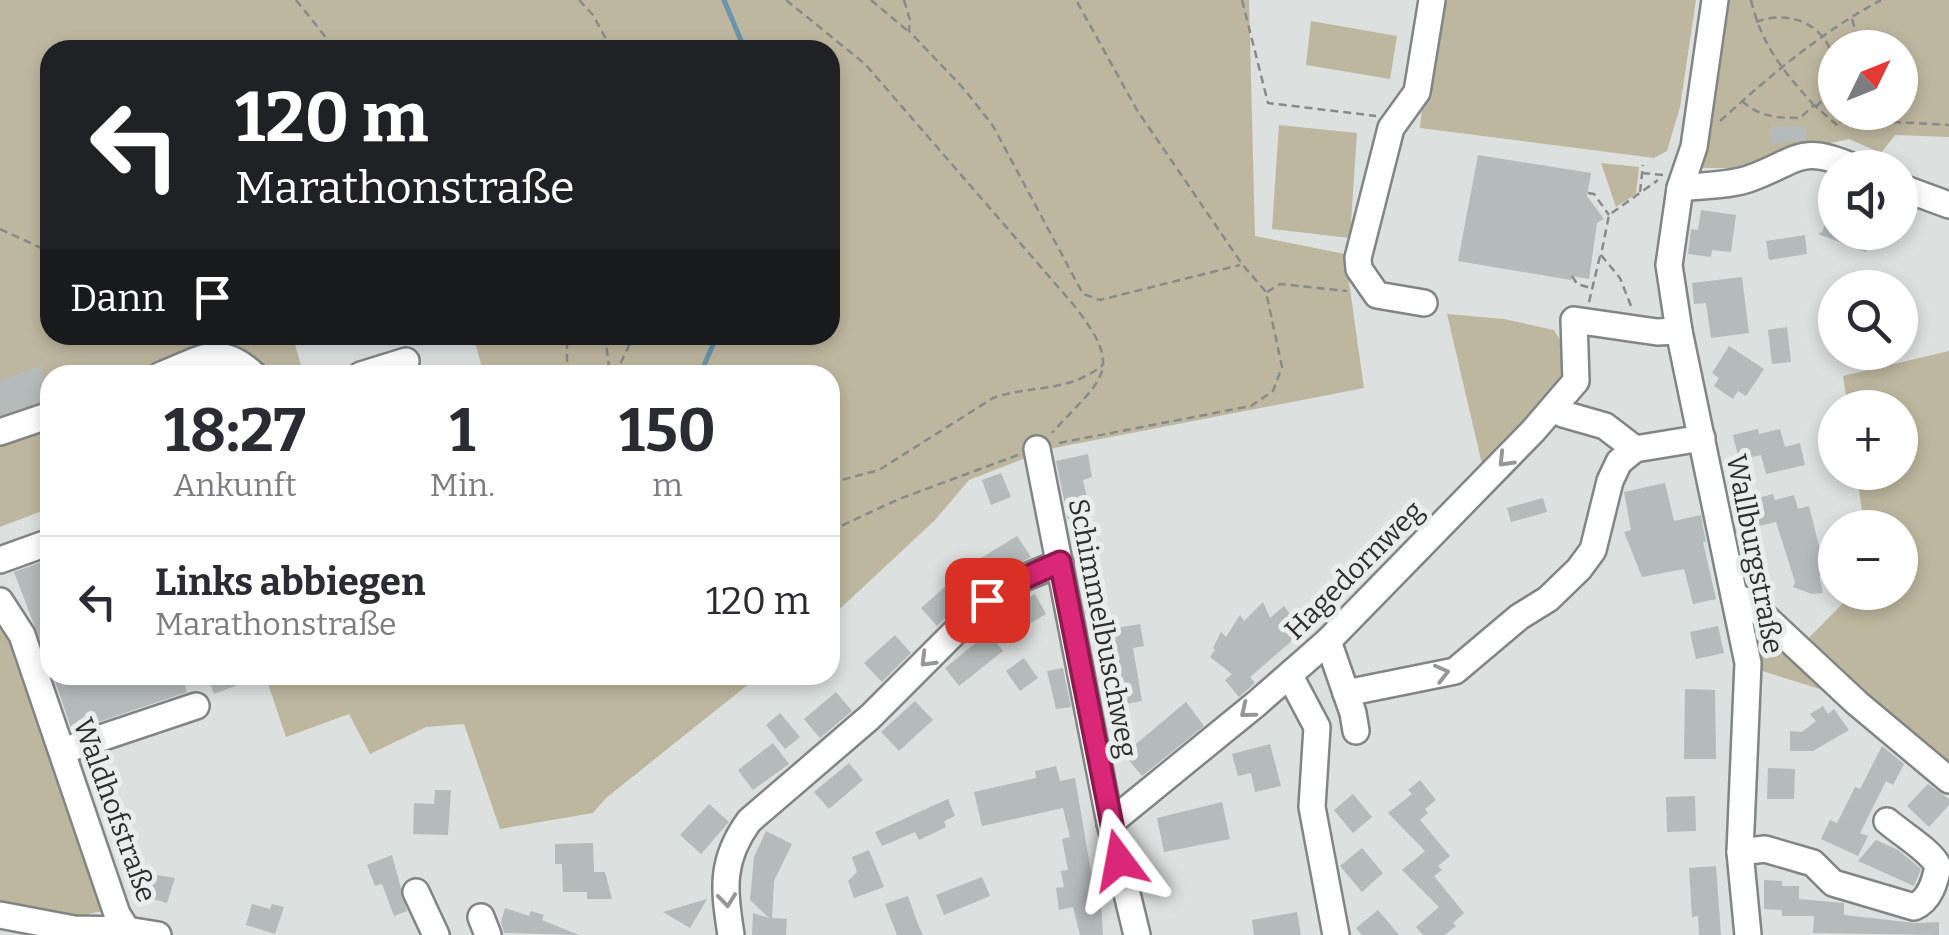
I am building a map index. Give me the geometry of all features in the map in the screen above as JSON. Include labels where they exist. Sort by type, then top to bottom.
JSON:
[{"type":"street","points":[[1424,303],[1377,295],[1359,269],[1358,258],[1382,156],[1397,119],[1417,92],[1432,0]]},
{"type":"street","name":"Wallburgstraße","points":[[1714,0],[1694,146],[1680,188],[1669,265],[1679,331],[1748,662],[1740,852],[1748,935]]},
{"type":"street","points":[[1680,188],[1749,179],[1793,156],[1818,155]]},
{"type":"street","points":[[1918,194],[1949,205]]},
{"type":"street","points":[[1580,321],[1679,331]]},
{"type":"street","name":"Hagedornweg","points":[[1110,822],[1328,641],[1554,408],[1576,382],[1580,321]]},
{"type":"street","points":[[188,365],[218,354],[232,357],[242,365]]},
{"type":"street","points":[[393,365],[406,361]]},
{"type":"street","points":[[1554,408],[1605,426],[1635,449]]},
{"type":"street","points":[[0,432],[40,418]]},
{"type":"street","points":[[1346,693],[1455,671],[1519,617],[1548,599],[1579,569],[1593,550],[1610,481],[1619,462],[1635,449],[1702,438]]},
{"type":"street","name":"Schimmelbuschweg","points":[[1038,449],[1110,822],[1137,935]]},
{"type":"street","points":[[0,560],[40,546]]},
{"type":"street","points":[[731,935],[724,887],[727,866],[736,838],[748,820],[870,717],[987,600],[1011,584],[1060,562]]},
{"type":"street","points":[[1737,597],[1751,604],[1949,780]]},
{"type":"street","name":"Waldhofstraße","points":[[0,601],[22,635],[117,914],[127,932]]},
{"type":"street","points":[[1328,641],[1356,730]]},
{"type":"street","points":[[1290,676],[1317,727],[1312,807],[1336,935]]},
{"type":"street","points":[[62,751],[196,706]]},
{"type":"street","points":[[1740,852],[1765,850],[1812,863],[1834,883],[1914,907],[1930,894],[1938,866],[1934,856],[1910,842],[1888,821]]},
{"type":"street","points":[[416,892],[436,935]]},
{"type":"street","points":[[0,915],[74,929],[158,935]]},
{"type":"path","points":[[296,0],[328,40]]},
{"type":"path","points":[[579,0],[593,15],[607,40]]},
{"type":"path","points":[[786,0],[835,40]]},
{"type":"path","points":[[871,0],[909,32],[994,126],[1082,294],[1100,300],[1242,264]]},
{"type":"path","points":[[904,0],[909,32]]},
{"type":"path","points":[[840,527],[965,473],[1038,449],[1251,406],[1273,391],[1282,368],[1266,292],[1242,264],[1136,110],[1076,0]]},
{"type":"path","points":[[1242,0],[1268,103],[1397,119]]},
{"type":"path","points":[[1751,0],[1756,22],[1778,66],[1818,109]]},
{"type":"path","points":[[1831,30],[1881,0]]},
{"type":"path","points":[[1756,22],[1768,14],[1790,12],[1809,19],[1822,30]]},
{"type":"path","points":[[1852,17],[1856,30]]},
{"type":"path","points":[[1694,146],[1778,66],[1818,38]]},
{"type":"path","points":[[840,44],[865,64],[1072,302],[1102,345],[1104,364],[1096,386],[1038,449]]},
{"type":"path","points":[[1742,101],[1775,118],[1800,118],[1818,102]]},
{"type":"path","points":[[1918,123],[1949,125]]},
{"type":"path","points":[[1640,193],[1643,165]]},
{"type":"path","points":[[1580,321],[1609,215],[1665,176],[1642,173]]},
{"type":"path","points":[[1588,193],[1594,194],[1609,215]]},
{"type":"path","points":[[0,229],[40,247]]},
{"type":"path","points":[[1595,235],[1604,236]]},
{"type":"path","points":[[1600,255],[1629,294],[1636,329]]},
{"type":"path","points":[[1572,276],[1577,284],[1591,288]]},
{"type":"path","points":[[1266,292],[1280,284],[1377,295]]},
{"type":"path","points":[[1072,302],[1082,294]]},
{"type":"path","points":[[840,480],[879,470],[993,398],[1074,383],[1104,364]]},
{"type":"shaded area","points":[[0,0],[1249,0],[1255,236],[1345,254],[1364,388],[1049,449],[969,480],[935,520],[840,609],[840,365],[481,365],[476,345],[840,345],[840,40],[40,40],[40,345],[295,345],[301,365],[40,365],[40,512],[0,527]]},
{"type":"shaded area","points":[[1433,0],[1696,0],[1680,107],[1667,151],[1654,158],[1420,128]]},
{"type":"shaded area","points":[[1722,0],[1949,0],[1949,137],[1895,135],[1883,150],[1849,139],[1787,153],[1754,168],[1693,168]]},
{"type":"shaded area","points":[[1311,21],[1397,36],[1390,79],[1306,65]]},
{"type":"shaded area","points":[[1279,125],[1357,133],[1350,238],[1272,229]]},
{"type":"shaded area","points":[[1601,163],[1639,167],[1636,194],[1616,207]]},
{"type":"shaded area","points":[[1447,314],[1504,319],[1554,330],[1564,347],[1569,381],[1497,458],[1482,464]]},
{"type":"shaded area","points":[[1949,351],[1949,786],[1823,690],[1756,669],[1756,633],[1795,652],[1836,610],[1918,610],[1918,510],[1862,510],[1859,490],[1918,490],[1918,390],[1845,390],[1843,376],[1868,370],[1918,370],[1918,358]]},
{"type":"shaded area","points":[[0,592],[61,794],[103,911],[73,917],[0,903]]},
{"type":"shaded area","points":[[268,685],[747,685],[606,798],[593,813],[500,829],[464,724],[426,727],[370,754],[349,714],[286,737]]},
{"type":"building","points":[[1771,126],[1806,127],[1806,140],[1771,144]]},
{"type":"building","points":[[1478,155],[1591,173],[1587,196],[1604,219],[1597,223],[1589,279],[1572,276],[1571,280],[1458,261]]},
{"type":"building","points":[[1701,210],[1736,215],[1731,252],[1712,250],[1711,257],[1688,254],[1691,229],[1698,230]]},
{"type":"building","points":[[1805,235],[1807,254],[1769,260],[1766,241]]},
{"type":"building","points":[[1742,277],[1749,333],[1711,338],[1706,303],[1694,304],[1692,283]]},
{"type":"building","points":[[1787,327],[1791,362],[1772,364],[1768,330]]},
{"type":"building","points":[[1729,346],[1764,369],[1746,396],[1738,391],[1733,399],[1714,386],[1719,378],[1712,373]]},
{"type":"building","points":[[40,366],[40,402],[0,415],[0,380]]},
{"type":"building","points":[[1758,429],[1759,434],[1780,429],[1785,447],[1800,443],[1805,465],[1766,474],[1761,455],[1739,460],[1733,435]]},
{"type":"building","points":[[1088,454],[1092,477],[1083,480],[1093,524],[1070,529],[1056,461]]},
{"type":"building","points":[[1001,473],[1011,497],[991,505],[982,480]]},
{"type":"building","points":[[1665,483],[1674,521],[1701,515],[1716,599],[1693,604],[1684,569],[1642,577],[1624,532],[1631,530],[1624,492]]},
{"type":"building","points":[[1773,494],[1775,500],[1794,495],[1798,509],[1809,506],[1818,542],[1818,593],[1793,587],[1795,582],[1776,522],[1754,527],[1747,501]]},
{"type":"building","points":[[1543,498],[1547,512],[1511,522],[1507,508]]},
{"type":"building","points":[[1017,536],[1031,557],[993,576],[981,558]]},
{"type":"building","points":[[1097,560],[1110,629],[1140,624],[1144,646],[1133,648],[1142,701],[1116,706],[1094,616],[1086,617],[1076,564]]},
{"type":"building","points":[[40,563],[40,641],[14,572]]},
{"type":"building","points":[[954,579],[968,596],[937,626],[921,608]]},
{"type":"building","points":[[1035,594],[1046,614],[997,643],[1003,651],[959,686],[945,668],[1000,623],[996,617]]},
{"type":"building","points":[[1263,602],[1270,618],[1284,606],[1295,621],[1301,615],[1309,626],[1250,677],[1255,683],[1239,697],[1225,680],[1232,674],[1210,657],[1221,632],[1226,637],[1240,615],[1244,621]]},
{"type":"building","points":[[1718,626],[1724,653],[1696,659],[1690,632]]},
{"type":"building","points":[[895,635],[911,653],[882,682],[864,663]]},
{"type":"building","points":[[1024,658],[1038,678],[1020,691],[1006,671]]},
{"type":"building","points":[[1063,668],[1071,707],[1056,709],[1047,671]]},
{"type":"building","points":[[56,685],[185,685],[187,692],[72,731]]},
{"type":"building","points":[[211,685],[238,685],[214,694]]},
{"type":"building","points":[[1685,689],[1715,690],[1716,759],[1684,759]]},
{"type":"building","points":[[836,692],[852,711],[820,738],[804,719]]},
{"type":"building","points":[[915,701],[933,720],[899,751],[881,732]]},
{"type":"building","points":[[1186,702],[1204,726],[1142,776],[1124,754]]},
{"type":"building","points":[[1823,706],[1828,714],[1834,709],[1849,730],[1813,751],[1790,751],[1790,731],[1802,732],[1816,721],[1810,714]]},
{"type":"building","points":[[780,713],[800,737],[785,749],[766,725]]},
{"type":"building","points":[[773,743],[789,764],[753,790],[738,770]]},
{"type":"building","points":[[1270,744],[1281,786],[1255,792],[1251,773],[1238,776],[1232,754]]},
{"type":"building","points":[[1882,746],[1904,764],[1893,785],[1886,781],[1860,833],[1868,836],[1858,856],[1821,839],[1830,820],[1837,823],[1855,787],[1860,789]]},
{"type":"building","points":[[849,763],[863,780],[829,809],[814,792]]},
{"type":"building","points":[[1056,766],[1060,781],[1075,778],[1090,866],[1101,902],[1103,935],[1080,935],[1073,907],[1059,910],[1056,888],[1064,887],[1061,871],[1068,870],[1062,839],[1070,837],[1063,808],[982,826],[974,792],[1036,778],[1035,771]]},
{"type":"building","points":[[1768,768],[1795,769],[1794,799],[1767,799]]},
{"type":"building","points":[[1420,780],[1436,800],[1420,820],[1450,856],[1438,866],[1442,870],[1434,876],[1464,913],[1445,935],[1423,935],[1416,927],[1439,907],[1402,870],[1425,851],[1388,813],[1412,794],[1408,790]]},
{"type":"building","points":[[1928,784],[1949,799],[1949,805],[1929,827],[1907,806]]},
{"type":"building","points":[[435,790],[451,790],[448,835],[413,834],[414,803],[434,804]]},
{"type":"building","points":[[1353,794],[1372,817],[1353,833],[1334,810]]},
{"type":"building","points":[[1695,796],[1696,831],[1667,832],[1666,797]]},
{"type":"building","points":[[948,799],[955,816],[944,821],[946,827],[919,840],[915,832],[882,846],[875,832]]},
{"type":"building","points":[[1222,802],[1230,839],[1164,852],[1157,818]]},
{"type":"building","points":[[709,804],[729,822],[701,854],[680,835]]},
{"type":"building","points":[[766,831],[792,844],[774,881],[772,918],[787,919],[786,935],[752,935],[753,913],[769,918],[750,900],[754,857]]},
{"type":"building","points":[[1876,840],[1898,850],[1921,869],[1914,886],[1858,861]]},
{"type":"building","points":[[593,843],[594,872],[605,872],[612,899],[587,899],[587,892],[563,892],[562,864],[555,864],[555,844]]},
{"type":"building","points":[[1362,848],[1383,873],[1362,892],[1340,866]]},
{"type":"building","points":[[869,850],[884,887],[854,898],[848,881],[857,872],[852,857]]},
{"type":"building","points":[[392,855],[407,911],[394,916],[382,884],[375,886],[367,865]]},
{"type":"building","points":[[1716,866],[1721,935],[1699,935],[1698,916],[1692,917],[1689,868]]},
{"type":"building","points":[[150,874],[175,878],[167,903],[143,896]]},
{"type":"building","points":[[982,877],[990,896],[944,915],[936,895]]},
{"type":"building","points":[[1764,880],[1799,886],[1799,899],[1844,903],[1844,915],[1939,922],[1939,935],[1813,933],[1814,916],[1782,916],[1782,910],[1764,909]]},
{"type":"building","points":[[908,896],[923,935],[897,935],[885,904]]},
{"type":"building","points":[[707,899],[690,928],[663,912]]},
{"type":"building","points":[[252,904],[270,909],[272,904],[284,907],[275,934],[246,925]]},
{"type":"building","points":[[505,908],[529,916],[531,911],[544,915],[542,920],[579,935],[504,933],[501,922]]},
{"type":"building","points":[[1378,910],[1399,935],[1362,935],[1356,928]]},
{"type":"building","points":[[1297,912],[1301,935],[1254,935],[1252,920]]},
{"type":"waterway","points":[[724,0],[741,40]]},
{"type":"waterway","points":[[704,365],[713,345]]},
{"type":"route","points":[[987,600],[1011,584],[1060,562],[1119,860]]}]
